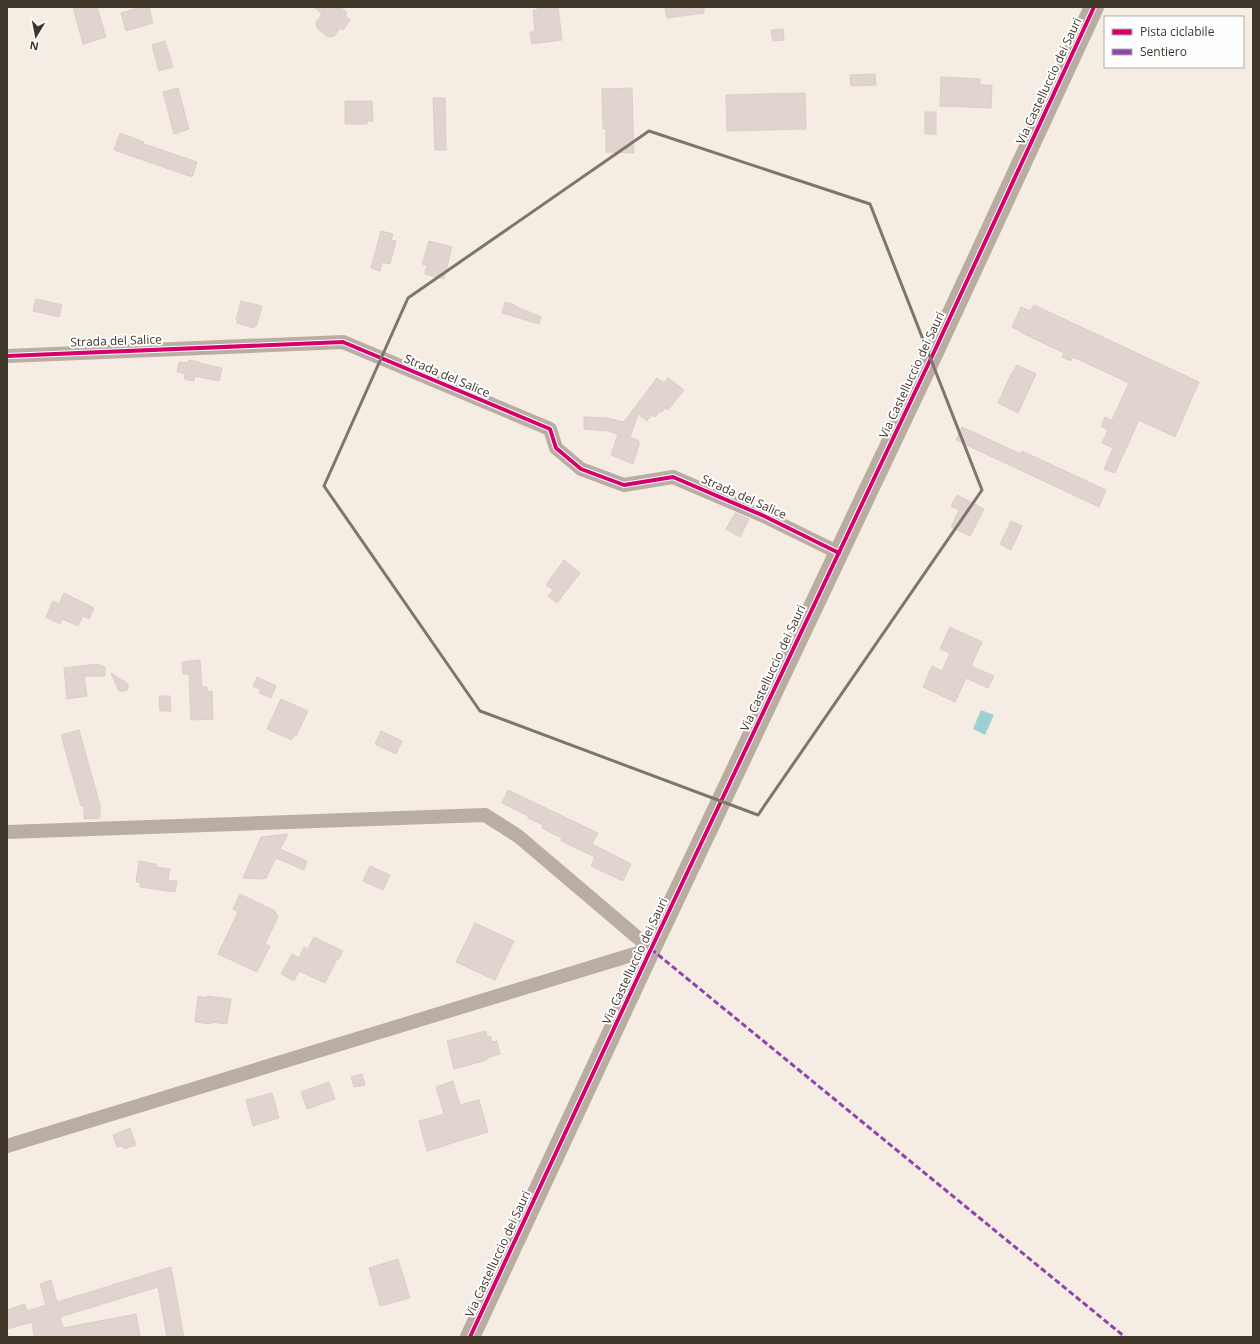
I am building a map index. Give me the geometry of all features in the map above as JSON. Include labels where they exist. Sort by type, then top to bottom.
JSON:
[{"type":"street","name":"Via Castelluccio dei Sauri","points":[[470,1337],[651,949],[937,345],[1094,7]]},
{"type":"street","name":"Strada del Salice","points":[[7,356],[343,342],[550,429],[556,448],[581,469],[624,485],[673,477],[764,516],[839,553]]},
{"type":"street","points":[[7,832],[485,815],[518,836],[651,949]]},
{"type":"street","points":[[7,1146],[651,949]]},
{"type":"highlighted area","points":[[649,131],[870,204],[982,490],[758,815],[480,711],[324,486],[408,298]]},
{"type":"water","points":[[981,710],[994,715],[985,735],[973,729]]},
{"type":"building","points":[[73,7],[97,7],[106,37],[83,44]]},
{"type":"building","points":[[141,7],[149,7],[153,23],[126,31],[121,13]]},
{"type":"building","points":[[314,7],[340,7],[347,13],[345,16],[350,20],[343,30],[340,28],[334,36],[328,37],[317,28],[316,22],[322,14]]},
{"type":"building","points":[[537,7],[558,7],[562,40],[532,44],[530,32],[535,32],[533,11],[538,10]]},
{"type":"building","points":[[665,7],[704,7],[704,13],[667,18]]},
{"type":"building","points":[[783,29],[784,40],[773,41],[771,30]]},
{"type":"building","points":[[165,41],[173,67],[159,71],[152,45]]},
{"type":"building","points":[[875,74],[876,85],[851,86],[850,75]]},
{"type":"building","points":[[941,77],[980,79],[980,85],[992,85],[991,108],[940,106]]},
{"type":"building","points":[[178,88],[189,129],[174,134],[163,92]]},
{"type":"building","points":[[632,88],[634,153],[606,152],[606,128],[603,129],[602,89]]},
{"type":"building","points":[[805,93],[806,129],[727,131],[726,95]]},
{"type":"building","points":[[433,98],[445,98],[446,150],[435,150]]},
{"type":"building","points":[[345,101],[372,101],[373,121],[367,121],[367,124],[345,124]]},
{"type":"building","points":[[925,112],[936,112],[936,134],[925,134]]},
{"type":"building","points":[[120,133],[144,142],[141,143],[197,162],[192,177],[114,150]]},
{"type":"building","points":[[381,231],[393,234],[391,240],[396,241],[390,264],[382,262],[380,271],[371,268]]},
{"type":"building","points":[[429,241],[452,247],[444,279],[425,274],[427,265],[422,264]]},
{"type":"building","points":[[36,299],[62,305],[59,317],[33,311]]},
{"type":"building","points":[[241,301],[262,306],[257,325],[255,325],[254,328],[237,323],[238,320],[236,320]]},
{"type":"building","points":[[505,302],[541,317],[539,324],[502,313]]},
{"type":"building","points":[[1034,305],[1199,382],[1175,437],[1139,420],[1115,473],[1104,469],[1113,448],[1102,443],[1108,430],[1101,426],[1105,417],[1112,420],[1129,383],[1073,357],[1071,361],[1062,357],[1064,353],[1012,327],[1021,307],[1030,311]]},
{"type":"building","points":[[189,360],[222,368],[219,381],[195,376],[194,381],[184,379],[185,374],[177,372],[179,362],[188,363]]},
{"type":"building","points":[[1017,365],[1036,374],[1018,413],[998,403],[1012,372]]},
{"type":"building","points":[[657,378],[664,383],[668,378],[684,390],[668,410],[665,408],[655,417],[652,415],[647,421],[638,414],[630,437],[639,441],[633,464],[611,455],[618,434],[608,431],[584,429],[584,417],[607,418],[624,422]]},
{"type":"building","points":[[962,427],[1021,454],[1022,451],[1106,490],[1099,507],[956,440]]},
{"type":"building","points":[[957,495],[984,509],[970,536],[951,527],[959,510],[951,506]]},
{"type":"building","points":[[735,513],[749,519],[740,537],[726,529]]},
{"type":"building","points":[[1011,521],[1022,526],[1011,550],[1000,544]]},
{"type":"building","points":[[564,560],[580,573],[557,603],[548,596],[553,590],[546,585]]},
{"type":"building","points":[[64,593],[94,608],[89,619],[83,616],[78,626],[62,619],[60,624],[46,617],[53,601],[59,604]]},
{"type":"building","points":[[950,627],[982,642],[971,666],[994,676],[988,688],[966,678],[955,702],[923,687],[932,666],[942,671],[950,653],[940,649]]},
{"type":"building","points":[[200,660],[202,687],[207,687],[207,692],[212,691],[213,719],[191,720],[189,674],[183,674],[182,662]]},
{"type":"building","points":[[97,664],[105,667],[105,676],[84,676],[87,696],[67,699],[64,668]]},
{"type":"building","points":[[111,673],[128,684],[128,689],[119,691]]},
{"type":"building","points":[[257,677],[276,686],[271,698],[259,693],[261,690],[253,686]]},
{"type":"building","points":[[159,696],[170,696],[171,711],[160,711]]},
{"type":"building","points":[[281,699],[308,711],[296,736],[294,735],[292,740],[267,729]]},
{"type":"building","points":[[79,730],[100,805],[100,818],[84,819],[84,805],[81,806],[61,735]]},
{"type":"building","points":[[381,731],[402,741],[396,754],[375,744]]},
{"type":"building","points":[[508,790],[598,833],[592,844],[631,864],[623,881],[591,866],[595,857],[561,841],[562,838],[542,828],[543,825],[502,803]]},
{"type":"building","points":[[288,834],[280,849],[307,861],[304,870],[276,858],[266,878],[243,878],[261,837]]},
{"type":"building","points":[[139,861],[156,864],[156,867],[170,869],[168,880],[177,881],[175,892],[140,887],[140,883],[136,882]]},
{"type":"building","points":[[370,866],[390,875],[383,890],[363,881]]},
{"type":"building","points":[[240,894],[275,911],[278,917],[265,944],[270,946],[257,972],[218,954],[238,912],[233,909]]},
{"type":"building","points":[[475,923],[514,941],[495,980],[456,962]]},
{"type":"building","points":[[314,937],[343,951],[338,960],[337,959],[325,983],[299,971],[294,981],[281,974],[292,954],[299,958],[304,947],[308,949]]},
{"type":"building","points":[[198,996],[231,999],[227,1024],[195,1022]]},
{"type":"building","points":[[486,1031],[487,1037],[490,1036],[492,1042],[497,1041],[500,1054],[487,1058],[487,1060],[454,1069],[447,1041]]},
{"type":"building","points":[[362,1074],[365,1085],[354,1087],[351,1077]]},
{"type":"building","points":[[453,1081],[460,1105],[479,1100],[488,1132],[427,1151],[419,1121],[444,1114],[436,1087]]},
{"type":"building","points":[[329,1082],[335,1099],[307,1109],[301,1092]]},
{"type":"building","points":[[272,1093],[279,1118],[253,1126],[246,1100]]},
{"type":"building","points":[[130,1128],[136,1145],[124,1149],[123,1146],[117,1147],[113,1135]]},
{"type":"building","points":[[398,1259],[410,1298],[380,1306],[369,1268]]},
{"type":"building","points":[[171,1267],[184,1337],[167,1337],[158,1287],[60,1317],[63,1328],[136,1314],[140,1337],[34,1337],[32,1322],[7,1329],[7,1310],[25,1304],[27,1311],[46,1305],[40,1284],[51,1280],[57,1302]]},
{"type":"marked path","points":[[651,949],[1125,1337]]},
{"type":"cycle path","points":[[470,1337],[651,949],[934,352],[1094,7]]},
{"type":"cycle path","points":[[7,356],[343,342],[550,429],[556,448],[581,469],[624,485],[673,477],[764,516],[839,553]]}]
